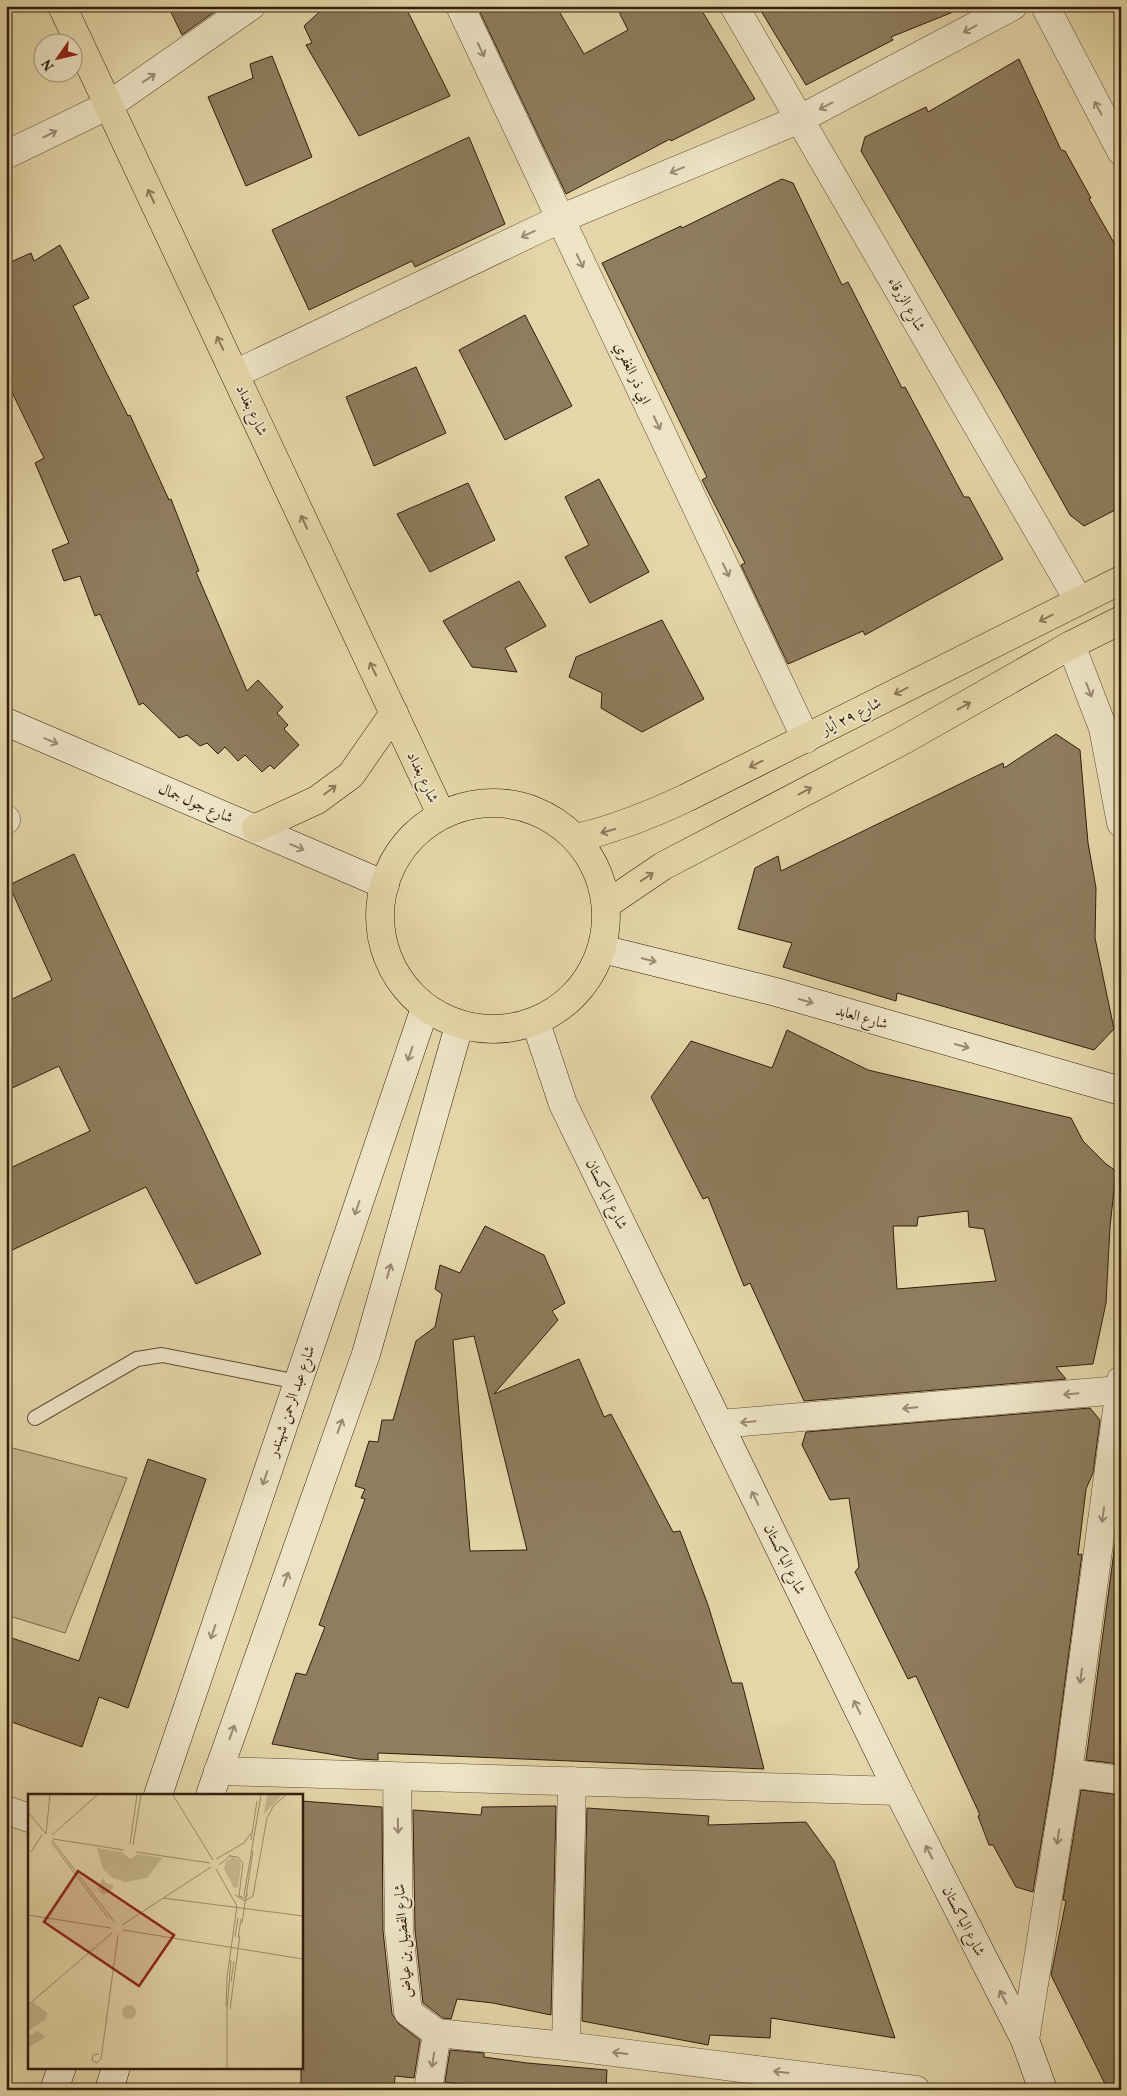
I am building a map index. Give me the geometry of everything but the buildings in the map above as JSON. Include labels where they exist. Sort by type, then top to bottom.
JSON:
[{"type":"main road","name":"شارع بغداد","points":[[62,6],[440,814]]},
{"type":"main road","name":"شارع ٢٩ أيار","points":[[576,838],[607,831],[636,821],[806,739],[1121,580]]},
{"type":"main road","points":[[607,904],[663,866],[902,740],[1071,645],[1121,620]]},
{"type":"main road","points":[[256,828],[317,800],[351,774],[394,713]]},
{"type":"main road","points":[[475,803],[512,804],[547,816],[576,838],[596,869],[607,904],[605,940],[592,975],[568,1003],[536,1023],[498,1031],[459,1026],[425,1008],[399,981],[382,946],[379,907],[389,870],[410,837],[440,814],[475,803]]},
{"type":"street","points":[[6,155],[109,105],[251,6]]},
{"type":"street","name":"ابي ذر الغفري","points":[[460,6],[806,739]]},
{"type":"street","name":"شارع الزرقاء","points":[[734,6],[1079,601]]},
{"type":"street","points":[[235,374],[560,219],[800,119],[1013,6]]},
{"type":"street","points":[[1044,6],[1121,151]]},
{"type":"street","points":[[1071,645],[1103,728],[1121,823]]},
{"type":"street","name":"شارع جول جمال","points":[[6,722],[385,884]]},
{"type":"street","name":"شارع العابد","points":[[602,949],[776,992],[1121,1091]]},
{"type":"street","name":"شارع عبد الرحمن شهبندر","points":[[158,1794],[425,1008]]},
{"type":"street","name":"شارع الباكستان","points":[[536,1023],[563,1104],[898,1791],[1025,2040],[1043,2090]]},
{"type":"street","points":[[459,1026],[366,1354],[214,1783],[397,1777],[898,1791]]},
{"type":"street","points":[[719,1424],[1120,1385],[1068,1773],[1025,2040]]},
{"type":"street","points":[[1068,1773],[1121,1780]]},
{"type":"street","name":"شارع الفضيل بن عياض","points":[[397,1777],[399,1930],[408,2012],[437,2033]]},
{"type":"street","points":[[566,2046],[572,1781]]},
{"type":"street","points":[[6,1810],[28,1818]]},
{"type":"street","points":[[428,2090],[437,2033],[566,2046],[733,2078],[916,2090]]},
{"type":"street","points":[[54,2090],[62,2068]]},
{"type":"street","points":[[108,2090],[116,2068]]},
{"type":"lane","points":[[36,1418],[137,1359],[162,1355],[298,1382]]},
{"type":"shaded area","points":[[6,1442],[9,1447],[127,1478],[65,1633],[6,1615]]}]
